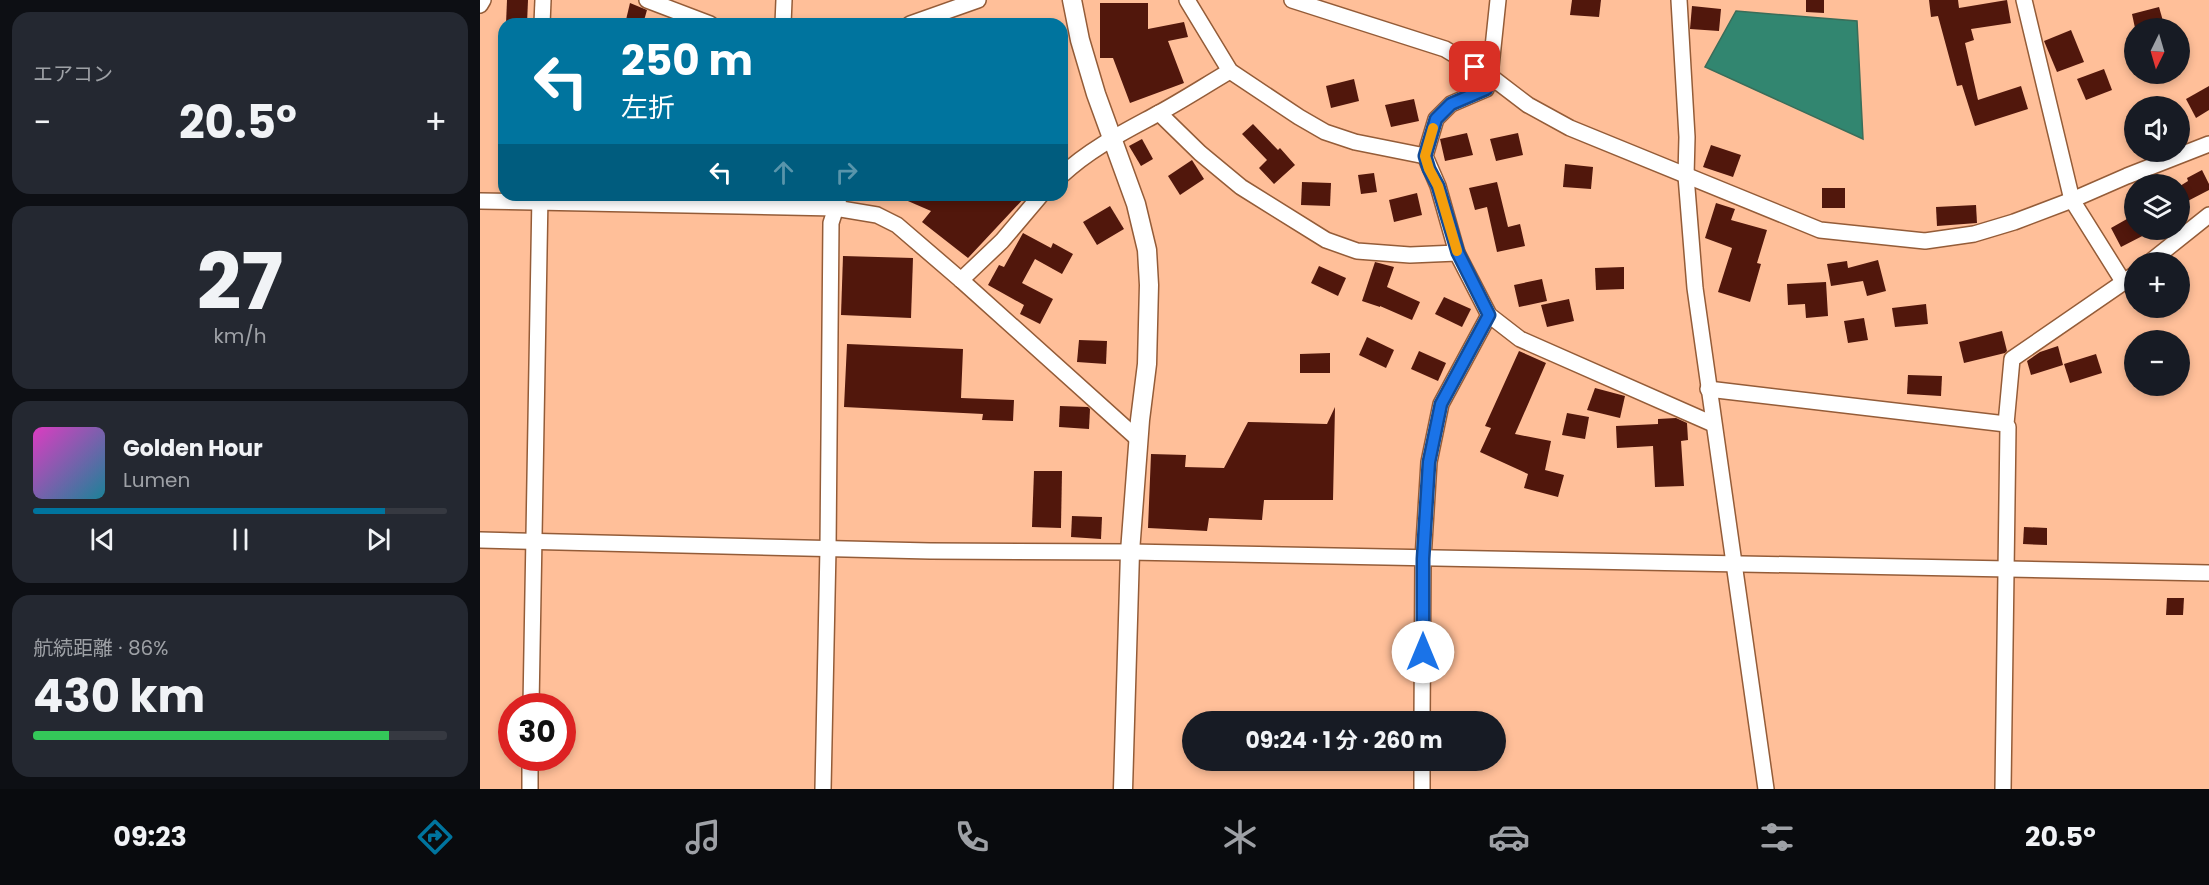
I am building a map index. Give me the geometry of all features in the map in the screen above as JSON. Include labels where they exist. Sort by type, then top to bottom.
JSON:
[{"type":"street","points":[[480,5],[483,0]]},
{"type":"street","points":[[542,18],[543,0]]},
{"type":"street","points":[[647,0],[694,18]]},
{"type":"street","points":[[783,18],[784,0]]},
{"type":"street","points":[[927,18],[978,0]]},
{"type":"street","points":[[1072,0],[1080,40],[1136,204],[1147,250],[1149,285],[1147,364],[1130,552],[1123,789]]},
{"type":"street","points":[[1187,0],[1230,71],[1325,132],[1354,142],[1425,156]]},
{"type":"street","points":[[1292,0],[1445,49],[1490,76],[1528,105],[1570,128],[1820,230],[1924,241],[1974,234],[2072,200],[2209,144]]},
{"type":"street","points":[[1498,0],[1490,76],[1486,89],[1451,104],[1436,119],[1425,156],[1438,186],[1458,253],[1489,315],[1520,339],[1713,424]]},
{"type":"street","points":[[1679,0],[1687,137],[1686,176],[1695,288],[1766,789]]},
{"type":"street","points":[[2024,0],[2072,200],[2124,272]]},
{"type":"street","points":[[1068,169],[1112,137],[1159,113],[1230,71]]},
{"type":"street","points":[[1159,113],[1200,153],[1241,187],[1326,240],[1357,252],[1410,255],[1458,253]]},
{"type":"street","points":[[480,201],[498,200]]},
{"type":"street","points":[[531,693],[532,541],[540,201]]},
{"type":"street","points":[[763,201],[837,202],[877,215],[897,225],[1139,440]]},
{"type":"street","points":[[961,280],[1002,241],[1036,201]]},
{"type":"street","points":[[823,789],[831,223],[837,202]]},
{"type":"street","points":[[2163,252],[2209,215]]},
{"type":"street","points":[[2003,789],[2007,570],[2008,427],[2006,424],[2012,359],[2124,282]]},
{"type":"street","points":[[1422,711],[1423,559],[1429,462],[1441,404],[1489,315]]},
{"type":"street","points":[[1708,389],[2006,424]]},
{"type":"street","points":[[480,540],[2209,573]]},
{"type":"street","points":[[530,771],[530,789]]},
{"type":"street","points":[[1422,771],[1422,789]]},
{"type":"water","points":[[1736,11],[1857,21],[1863,139],[1705,67]]},
{"type":"building","points":[[507,0],[528,0],[527,18],[506,18]]},
{"type":"building","points":[[1572,0],[1601,0],[1599,17],[1570,15]]},
{"type":"building","points":[[1806,0],[1824,0],[1824,13],[1806,12]]},
{"type":"building","points":[[1929,0],[1958,0],[1959,8],[2007,0],[2011,23],[1971,29],[1974,40],[1965,43],[1978,100],[2021,86],[2028,109],[1975,126],[1962,85],[1957,86],[1938,16],[1931,17]]},
{"type":"building","points":[[630,3],[647,10],[645,18],[626,18]]},
{"type":"building","points":[[1100,3],[1148,3],[1148,29],[1184,22],[1188,37],[1168,41],[1184,83],[1130,103],[1113,58],[1100,58]]},
{"type":"building","points":[[1692,6],[1721,9],[1719,31],[1690,29]]},
{"type":"building","points":[[2159,7],[2162,18],[2133,18],[2132,14]]},
{"type":"building","points":[[2071,30],[2084,62],[2057,72],[2044,41]]},
{"type":"building","points":[[2104,69],[2112,90],[2086,100],[2077,79]]},
{"type":"building","points":[[1354,79],[1359,101],[1331,108],[1326,86]]},
{"type":"building","points":[[2209,86],[2209,110],[2196,118],[2190,107],[2190,97]]},
{"type":"building","points":[[1414,99],[1419,121],[1391,127],[1385,105]]},
{"type":"building","points":[[1253,124],[1295,165],[1274,184],[1259,168],[1267,160],[1242,134]]},
{"type":"building","points":[[1467,133],[1473,155],[1445,161],[1440,139]]},
{"type":"building","points":[[1518,133],[1523,155],[1496,161],[1490,139]]},
{"type":"building","points":[[1142,139],[1153,159],[1141,166],[1129,146]]},
{"type":"building","points":[[1711,145],[1741,155],[1733,177],[1703,167]]},
{"type":"building","points":[[1192,160],[1204,179],[1180,195],[1168,176]]},
{"type":"building","points":[[1565,164],[1593,167],[1591,189],[1563,187]]},
{"type":"building","points":[[2202,170],[2209,184],[2209,190],[2190,200],[2190,176]]},
{"type":"building","points":[[1374,173],[1377,192],[1361,194],[1358,175]]},
{"type":"building","points":[[1302,182],[1331,183],[1330,206],[1301,205]]},
{"type":"building","points":[[1497,182],[1508,227],[1520,224],[1525,246],[1497,252],[1487,207],[1475,210],[1469,188]]},
{"type":"building","points":[[1822,188],[1845,188],[1845,208],[1822,208]]},
{"type":"building","points":[[1417,193],[1422,215],[1394,222],[1389,200]]},
{"type":"building","points":[[908,201],[1021,201],[968,258],[922,222],[931,211]]},
{"type":"building","points":[[1716,203],[1735,209],[1731,220],[1767,230],[1757,263],[1761,264],[1750,302],[1718,292],[1732,248],[1705,238]]},
{"type":"building","points":[[1976,205],[1977,223],[1937,226],[1936,207]]},
{"type":"building","points":[[1110,206],[1124,229],[1097,245],[1083,222]]},
{"type":"building","points":[[2124,221],[2124,240],[2135,240],[2121,247],[2111,228]]},
{"type":"building","points":[[1023,233],[1051,248],[1053,243],[1073,254],[1062,274],[1035,259],[1022,283],[1053,299],[1040,324],[1020,314],[1024,305],[988,285],[999,265],[1004,267]]},
{"type":"building","points":[[843,256],[913,258],[911,318],[841,315]]},
{"type":"building","points":[[1878,260],[1886,291],[1867,296],[1863,281],[1831,286],[1827,264],[1847,261],[1848,268]]},
{"type":"building","points":[[1375,262],[1394,267],[1387,287],[1420,302],[1412,320],[1362,301]]},
{"type":"building","points":[[1319,266],[1346,278],[1338,296],[1311,283]]},
{"type":"building","points":[[1624,267],[1624,289],[1596,290],[1595,268]]},
{"type":"building","points":[[1542,279],[1547,301],[1519,307],[1514,285]]},
{"type":"building","points":[[1826,282],[1828,316],[1806,318],[1805,304],[1788,305],[1787,284]]},
{"type":"building","points":[[1444,297],[1471,309],[1462,327],[1435,314]]},
{"type":"building","points":[[1569,299],[1574,321],[1547,327],[1541,305]]},
{"type":"building","points":[[1926,304],[1928,324],[1895,327],[1892,308]]},
{"type":"building","points":[[1864,318],[1868,340],[1848,343],[1844,321]]},
{"type":"building","points":[[2002,331],[2007,351],[2005,353],[1964,363],[1959,342]]},
{"type":"building","points":[[1367,337],[1394,350],[1386,368],[1359,355]]},
{"type":"building","points":[[1079,340],[1107,341],[1106,364],[1077,362]]},
{"type":"building","points":[[847,344],[963,349],[961,398],[1014,400],[1013,421],[982,420],[983,414],[844,407]]},
{"type":"building","points":[[2058,346],[2063,365],[2031,375],[2027,361],[2040,352]]},
{"type":"building","points":[[1419,351],[1446,363],[1438,381],[1411,369]]},
{"type":"building","points":[[1519,351],[1546,363],[1515,434],[1551,441],[1545,470],[1564,475],[1558,497],[1524,488],[1528,474],[1480,452],[1491,428],[1485,426]]},
{"type":"building","points":[[1330,353],[1330,373],[1300,373],[1300,354]]},
{"type":"building","points":[[2096,354],[2102,373],[2070,383],[2064,364]]},
{"type":"building","points":[[1908,375],[1942,376],[1941,396],[1907,394]]},
{"type":"building","points":[[1595,388],[1625,396],[1620,418],[1587,410]]},
{"type":"building","points":[[1060,406],[1088,407],[1090,409],[1089,429],[1059,427]]},
{"type":"building","points":[[1335,407],[1333,500],[1264,500],[1262,520],[1209,518],[1207,531],[1148,528],[1151,454],[1186,455],[1185,467],[1224,468],[1248,422],[1327,424]]},
{"type":"building","points":[[1567,413],[1589,417],[1585,439],[1562,435]]},
{"type":"building","points":[[1676,418],[1687,423],[1688,440],[1681,441],[1684,486],[1655,487],[1653,446],[1617,448],[1616,426],[1658,424],[1658,419]]},
{"type":"building","points":[[1034,471],[1062,471],[1061,528],[1032,527]]},
{"type":"building","points":[[1072,516],[1102,517],[1101,539],[1071,537]]},
{"type":"building","points":[[2024,527],[2047,528],[2047,545],[2023,544]]},
{"type":"building","points":[[2167,598],[2184,598],[2183,615],[2166,615]]},
{"type":"slow traffic","points":[[1433,128],[1425,156],[1438,186],[1457,251]]},
{"type":"route","points":[[1423,652],[1423,559],[1429,462],[1441,404],[1489,315],[1458,253],[1438,186],[1425,156],[1436,119],[1451,104],[1486,89],[1490,76],[1475,67]]}]
